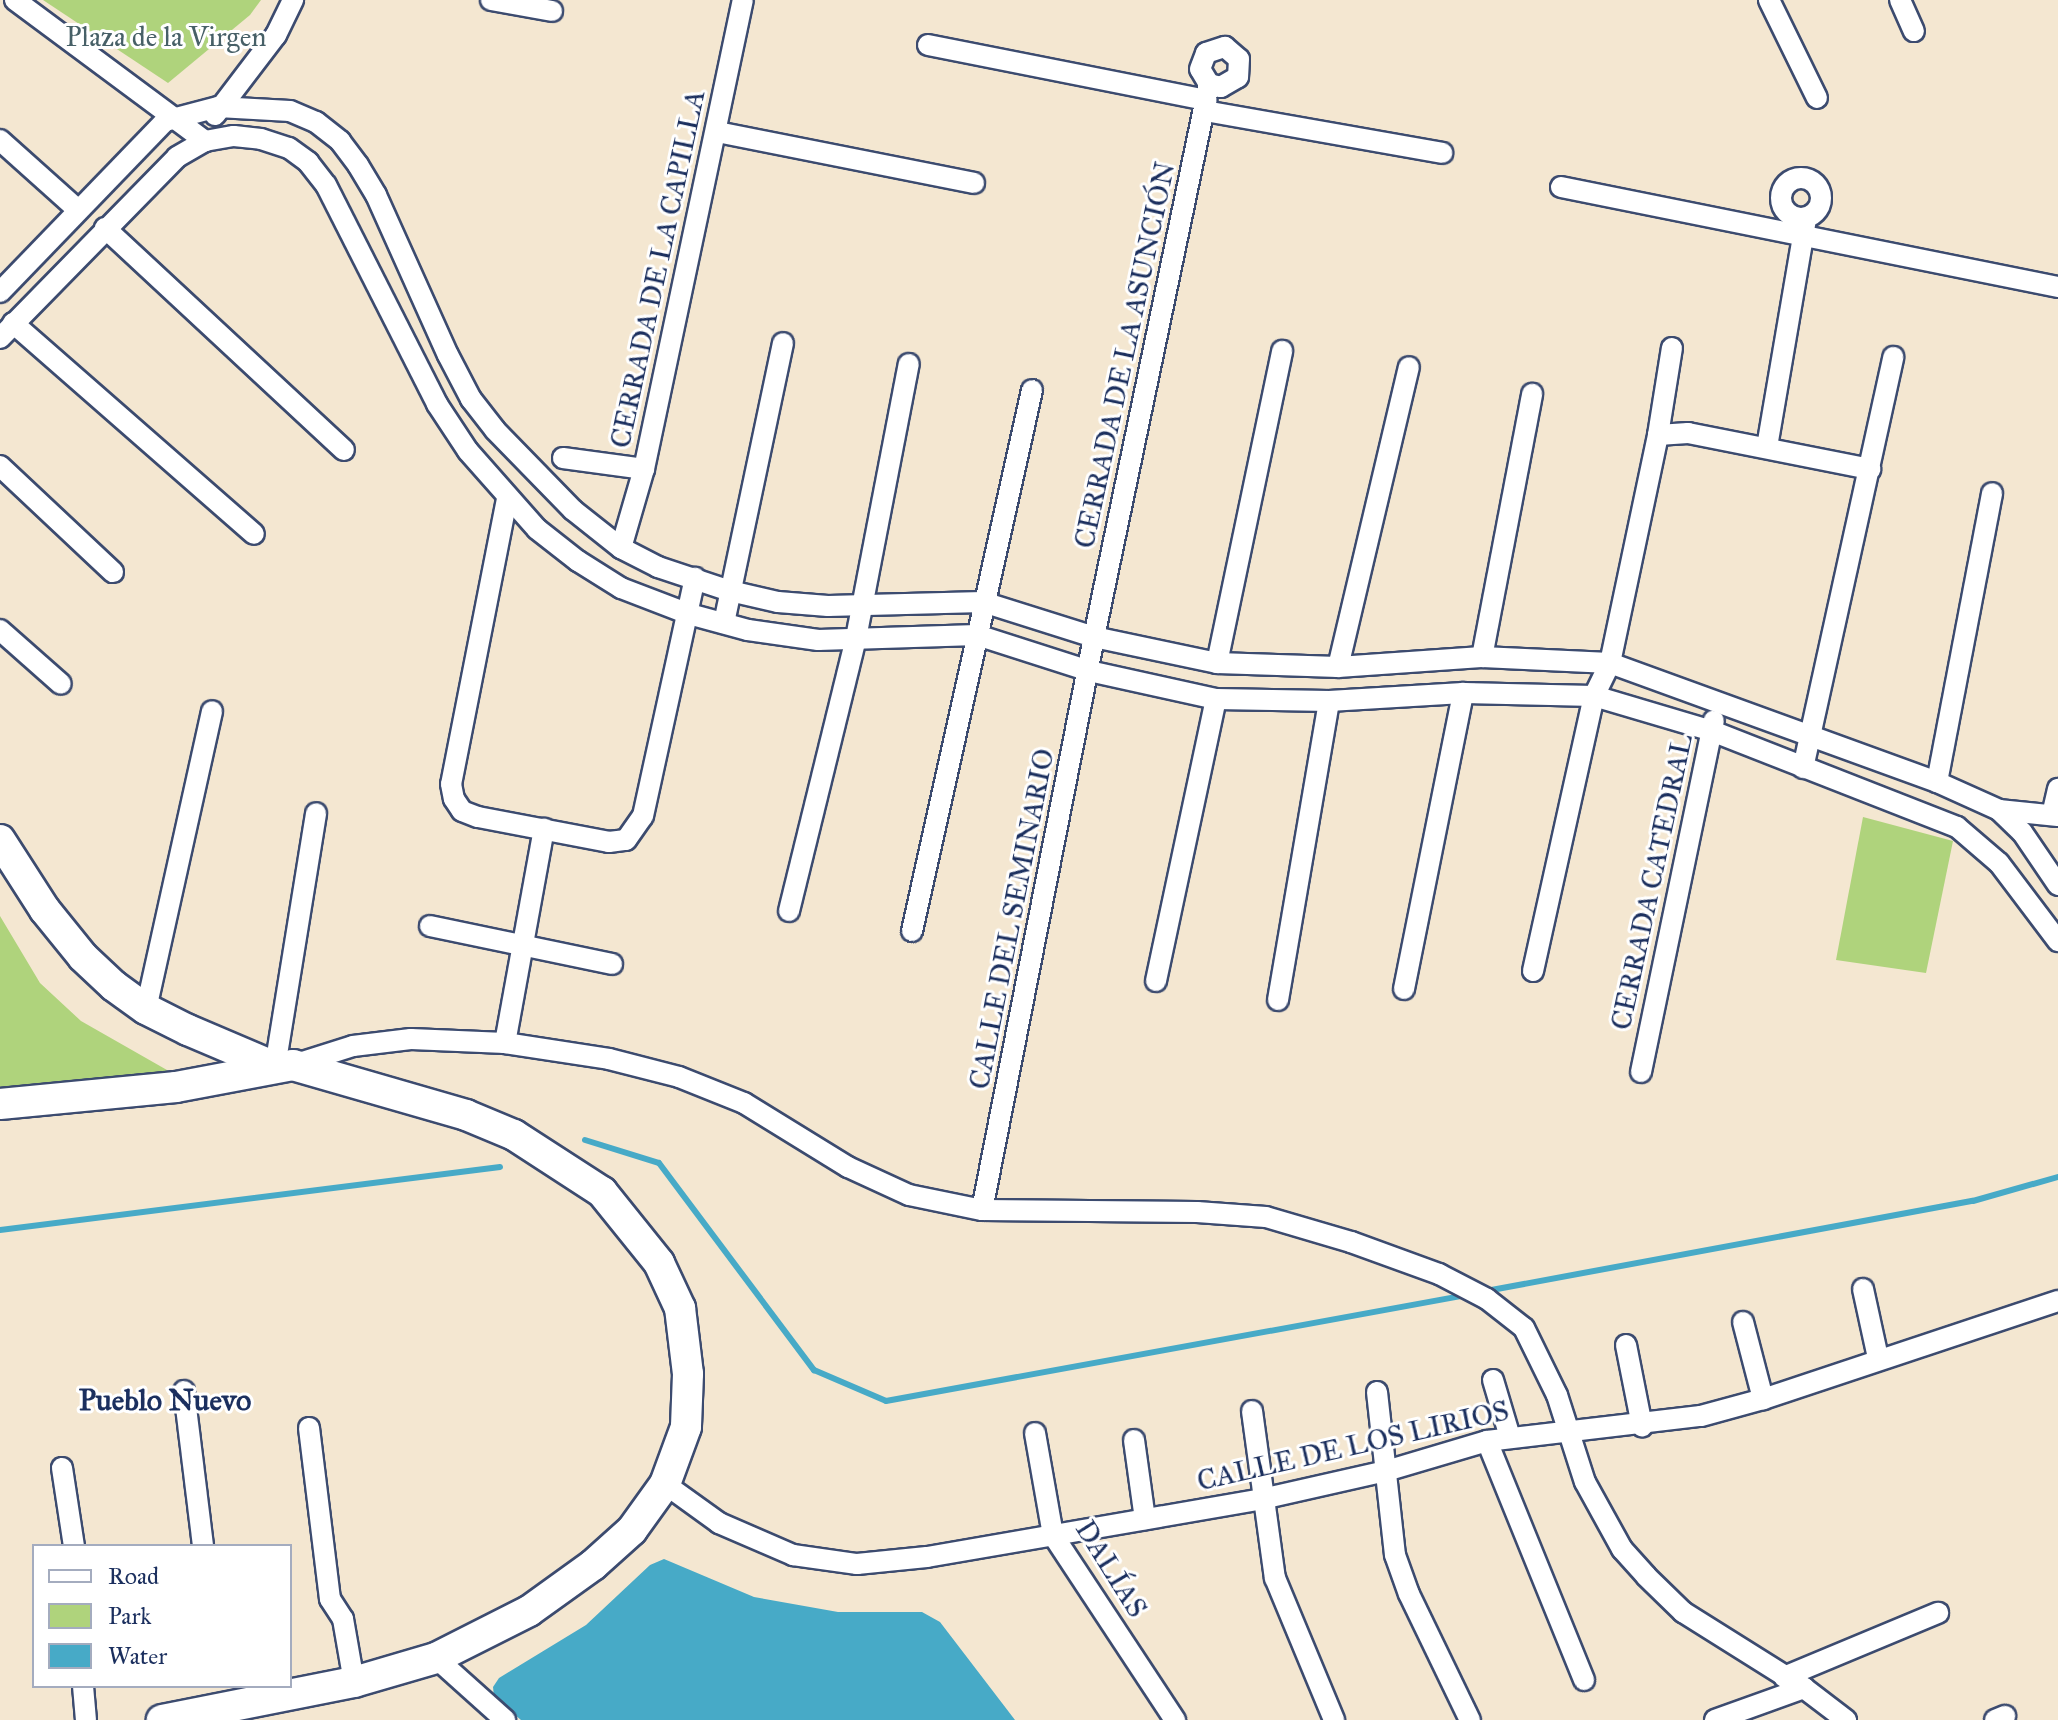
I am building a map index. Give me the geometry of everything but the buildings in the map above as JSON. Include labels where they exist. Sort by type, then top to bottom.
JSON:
[{"type":"street","points":[[15,0],[205,141]]},
{"type":"street","points":[[205,141],[218,107],[276,35],[293,0]]},
{"type":"street","points":[[491,0],[552,11]]},
{"type":"street","name":"CERRADA DE LA CAPILLA","points":[[621,548],[644,469],[743,0]]},
{"type":"street","points":[[1769,0],[1817,98]]},
{"type":"street","points":[[1900,0],[1914,31]]},
{"type":"street","points":[[928,45],[1207,98],[1442,153]]},
{"type":"street","name":"CERRADA DE LA ASUNCIÓN","points":[[1094,637],[1207,98]]},
{"type":"street","points":[[0,292],[165,121],[218,107],[290,111],[316,122],[340,141],[376,195],[436,330],[471,399],[529,467],[573,510],[621,548],[658,567],[730,591],[778,602],[828,606],[983,602],[1094,637],[1217,663],[1338,667],[1482,657],[1610,663],[1937,782],[1999,810],[2055,816],[2058,789]]},
{"type":"street","points":[[717,132],[974,183]]},
{"type":"street","points":[[254,534],[6,331],[177,157],[205,141],[234,136],[261,139],[289,148],[308,162],[348,222],[437,404],[507,499],[578,561],[621,588],[689,614],[748,630],[818,640],[977,635],[1089,671],[1216,699],[1329,701],[1463,693],[1594,696],[1712,731],[1957,827],[1999,863],[2058,941]]},
{"type":"street","points":[[0,140],[78,210]]},
{"type":"street","points":[[1561,187],[1805,227],[2058,287]]},
{"type":"street","points":[[1767,447],[1805,227]]},
{"type":"street","points":[[105,228],[344,450]]},
{"type":"street","points":[[724,623],[783,343]]},
{"type":"street","points":[[1533,971],[1594,696],[1610,663],[1658,435],[1672,348]]},
{"type":"street","points":[[1217,663],[1282,351]]},
{"type":"street","points":[[1803,768],[1893,357]]},
{"type":"street","points":[[789,911],[856,638],[909,364]]},
{"type":"street","points":[[1338,667],[1409,367]]},
{"type":"street","points":[[912,931],[1032,390]]},
{"type":"street","points":[[1482,657],[1532,394]]},
{"type":"street","points":[[1658,435],[1688,433],[1870,469]]},
{"type":"street","points":[[563,458],[644,469]]},
{"type":"street","points":[[0,466],[113,572]]},
{"type":"street","points":[[1937,782],[1992,493]]},
{"type":"street","points":[[507,499],[451,784],[454,799],[462,811],[478,817],[609,842],[626,840],[643,816],[695,578]]},
{"type":"street","points":[[0,630],[61,684]]},
{"type":"street","name":"CALLE DEL SEMINARIO","points":[[982,1210],[1094,637]]},
{"type":"street","points":[[1404,989],[1463,693]]},
{"type":"street","points":[[1156,981],[1216,699]]},
{"type":"street","points":[[1278,1000],[1329,701]]},
{"type":"street","name":"CERRADA CATEDRAL","points":[[1641,1072],[1718,702]]},
{"type":"street","points":[[146,1009],[212,711]]},
{"type":"street","points":[[1999,810],[2022,832],[2058,885]]},
{"type":"street","points":[[284,1066],[316,813]]},
{"type":"street","points":[[505,1043],[544,829]]},
{"type":"street","points":[[0,840],[45,910],[83,957],[146,1009],[284,1066],[466,1115],[514,1135],[602,1192],[659,1263],[680,1308],[688,1374],[686,1427],[665,1484],[632,1530],[593,1565],[529,1611],[436,1658],[354,1682],[221,1698],[173,1720],[162,1720]]},
{"type":"street","points":[[430,926],[612,964]]},
{"type":"street","points":[[0,1104],[176,1087],[284,1066],[353,1046],[411,1039],[505,1043],[609,1059],[679,1077],[744,1103],[848,1167],[909,1195],[982,1210],[1197,1212],[1266,1217],[1351,1242],[1439,1274],[1487,1299],[1524,1328],[1557,1395],[1566,1431],[1585,1482],[1622,1549],[1683,1612],[1804,1688],[1846,1720]]},
{"type":"street","points":[[1863,1289],[1878,1358]]},
{"type":"street","name":"CALLE DE LOS LIRIOS","points":[[665,1484],[719,1523],[793,1555],[857,1564],[913,1558],[1262,1499],[1386,1471],[1487,1441],[1642,1426],[1701,1416],[1763,1399],[1878,1358],[2058,1301]]},
{"type":"street","points":[[1743,1322],[1763,1399]]},
{"type":"street","points":[[1626,1345],[1642,1426]]},
{"type":"street","points":[[1493,1380],[1510,1437]]},
{"type":"street","points":[[184,1391],[203,1544]]},
{"type":"street","points":[[1377,1392],[1395,1555],[1409,1594],[1470,1720]]},
{"type":"street","points":[[1252,1411],[1275,1578],[1334,1720]]},
{"type":"street","points":[[309,1428],[330,1599],[343,1619],[354,1682]]},
{"type":"street","name":"DALÍAS","points":[[1035,1433],[1053,1535],[1175,1720]]},
{"type":"street","points":[[1134,1440],[1145,1519]]},
{"type":"street","points":[[1487,1441],[1584,1680]]},
{"type":"street","points":[[62,1468],[74,1544]]},
{"type":"street","points":[[1784,1677],[1938,1613]]},
{"type":"street","points":[[436,1658],[505,1720]]},
{"type":"street","points":[[83,1688],[86,1720]]},
{"type":"street","points":[[1715,1720],[1804,1688]]},
{"type":"green space","name":"Plaza de la Virgen","points":[[43,0],[261,0],[250,15],[168,83]]},
{"type":"green space","points":[[1863,817],[1953,841],[1926,973],[1836,960]]},
{"type":"green space","points":[[0,916],[40,983],[81,1021],[181,1078],[0,1108]]},
{"type":"water","points":[[664,1559],[754,1597],[838,1612],[922,1612],[940,1622],[1015,1720],[521,1720],[494,1697],[493,1687],[499,1678],[586,1625],[650,1565]]},
{"type":"waterway","points":[[585,1140],[659,1163],[814,1370],[886,1401],[1467,1295]]},
{"type":"waterway","points":[[0,1230],[500,1167]]},
{"type":"waterway","points":[[1486,1291],[1973,1201],[2058,1177]]},
{"type":"district","name":"Pueblo Nuevo","points":[[165,1400]]}]
